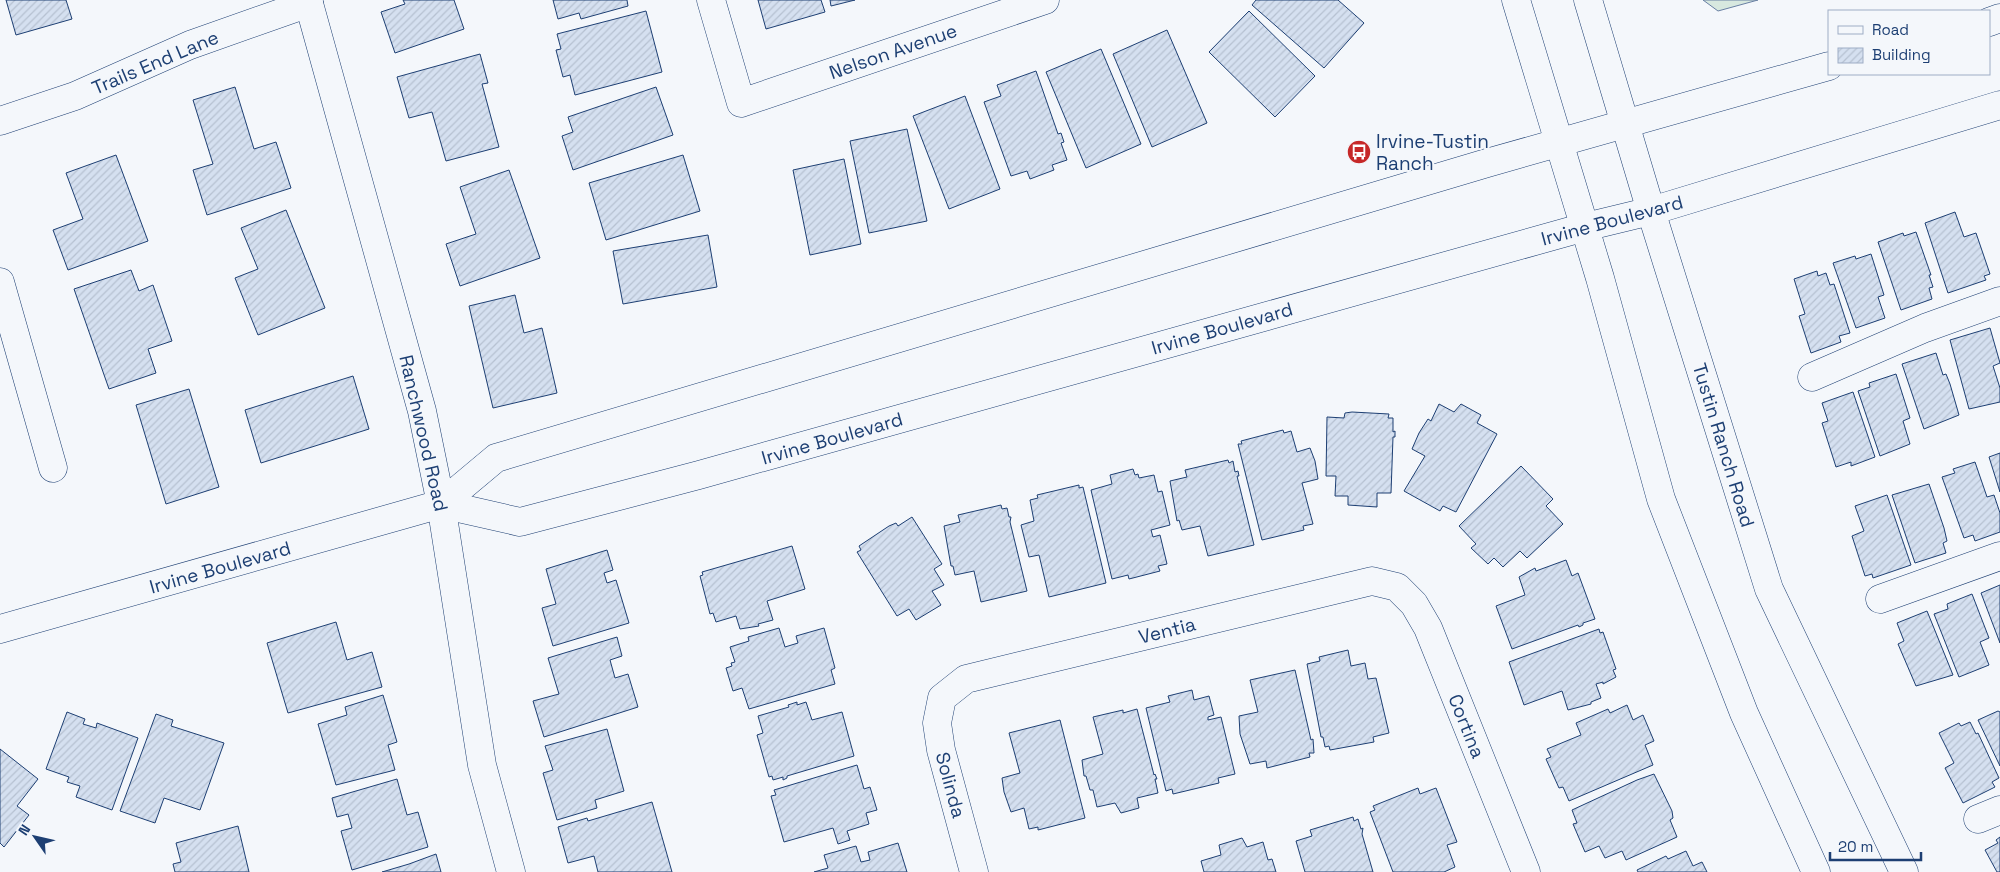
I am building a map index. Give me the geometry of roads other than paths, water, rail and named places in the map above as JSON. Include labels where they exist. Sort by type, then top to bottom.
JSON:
[{"type":"main road","name":"Nelson Avenue","points":[[711,0],[741,103],[1045,0]]},
{"type":"main road","points":[[1516,0],[1584,227],[1661,499],[1744,714],[1816,872]]},
{"type":"main road","name":"Tustin Ranch Road","points":[[1588,0],[1650,211],[1769,589],[1904,872]]},
{"type":"main road","name":"Trails End Lane","points":[[0,121],[75,96],[190,45],[309,2]]},
{"type":"main road","name":"Ranchwood Road","points":[[309,2],[422,411],[441,504],[482,765],[511,872]]},
{"type":"main road","name":"Irvine Boulevard","points":[[0,629],[441,504],[496,458],[1559,142],[1828,66]]},
{"type":"main road","name":"Irvine Boulevard","points":[[441,504],[520,522],[699,475],[1584,227],[1650,211],[2000,105]]},
{"type":"main road","points":[[0,282],[53,468]]},
{"type":"main road","points":[[1812,377],[1925,328],[2000,301]]},
{"type":"main road","points":[[1880,599],[2000,556]]},
{"type":"main road","name":"Ventia","points":[[942,698],[966,679],[1372,581],[1397,587]]},
{"type":"main road","name":"Cortina","points":[[1397,587],[1414,604],[1428,628],[1526,872]]},
{"type":"main road","name":"Solinda","points":[[942,698],[937,723],[941,750],[974,872]]},
{"type":"place","name":"Irvine-Tustin Ranch","points":[[1359,152]]}]
